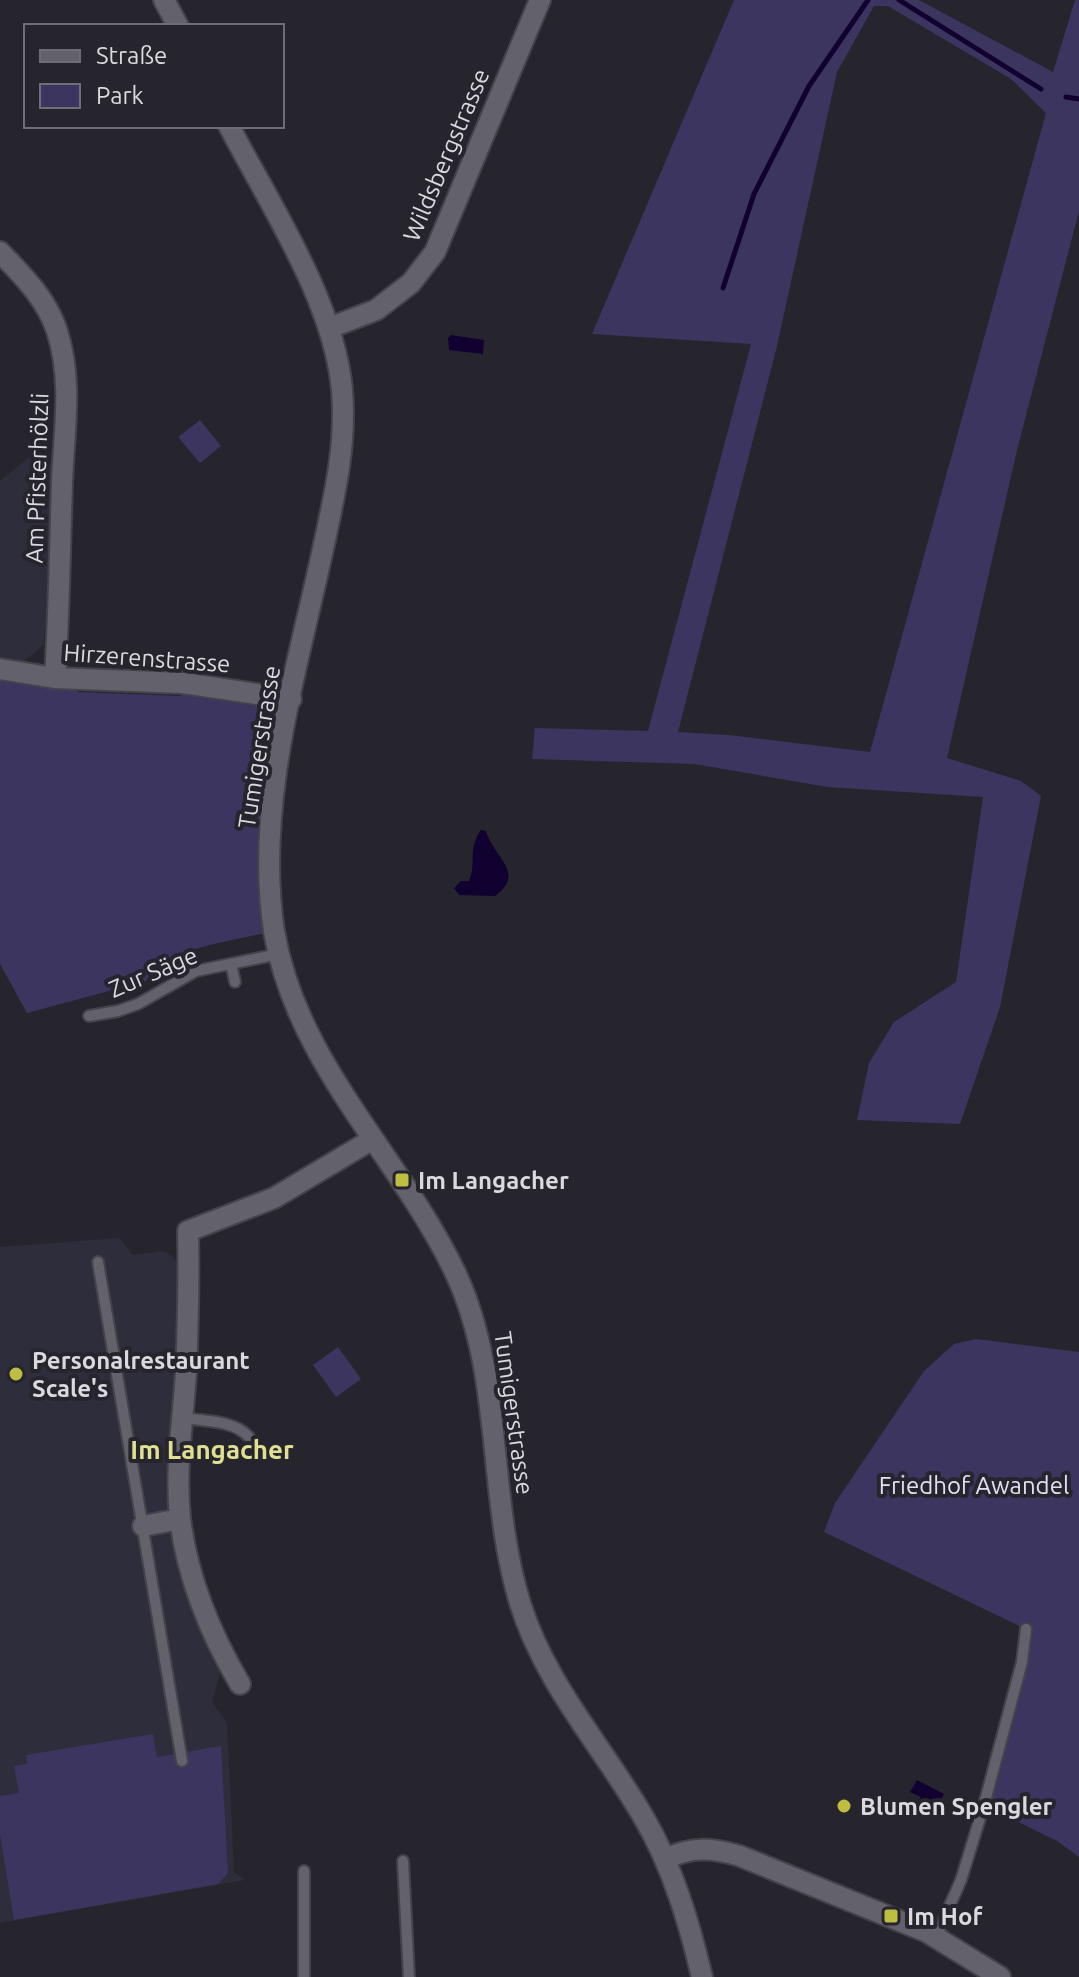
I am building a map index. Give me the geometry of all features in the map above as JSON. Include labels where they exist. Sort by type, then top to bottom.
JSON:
[{"type":"street","points":[[164,0],[177,24]]},
{"type":"street","name":"Wildsbergstrasse","points":[[329,328],[376,310],[411,283],[435,252],[540,0]]},
{"type":"street","name":"Tumigerstrasse","points":[[230,128],[309,277],[329,328],[342,389],[343,436],[331,512],[270,811],[268,873],[279,954],[293,999],[315,1049],[430,1225],[456,1275],[470,1311],[486,1375],[509,1561],[536,1647],[556,1684],[641,1813],[665,1859],[682,1901],[702,1977]]},
{"type":"street","name":"Am Pfisterhölzli","points":[[0,252],[39,294],[56,330],[66,371],[68,402],[55,678]]},
{"type":"street","name":"Hirzerenstrasse","points":[[0,669],[55,678],[183,683],[291,699]]},
{"type":"street","points":[[240,1684],[208,1623],[191,1571],[180,1519],[178,1458],[189,1283],[188,1231],[274,1198],[373,1139]]},
{"type":"street","points":[[143,1526],[180,1519]]},
{"type":"street","points":[[665,1859],[690,1849],[710,1848],[740,1856],[936,1937],[1000,1977]]},
{"type":"lane","name":"Zur Säge","points":[[89,1016],[138,1004],[196,971],[279,954]]},
{"type":"lane","points":[[231,964],[235,982]]},
{"type":"lane","points":[[98,1262],[182,1761]]},
{"type":"lane","points":[[182,1418],[248,1431]]},
{"type":"lane","points":[[936,1937],[961,1880],[984,1805],[1022,1662],[1026,1629]]},
{"type":"lane","points":[[403,1861],[409,1977]]},
{"type":"lane","points":[[304,1871],[304,1977]]},
{"type":"shaded area","points":[[451,335],[484,340],[483,354],[449,350],[448,338]]},
{"type":"shaded area","points":[[28,458],[55,460],[44,644],[22,663],[0,660],[0,481]]},
{"type":"shaded area","points":[[481,830],[486,831],[505,865],[508,880],[495,896],[459,895],[454,888],[461,881],[469,881],[474,844]]},
{"type":"shaded area","points":[[119,1238],[133,1255],[162,1251],[172,1256],[181,1275],[179,1359],[170,1444],[169,1491],[222,1667],[212,1702],[227,1723],[234,1872],[245,1880],[0,1923],[0,1247]]},
{"type":"shaded area","points":[[917,1780],[944,1794],[938,1806],[928,1801],[925,1806],[918,1802],[921,1797],[910,1792]]},
{"type":"green space","points":[[734,0],[919,0],[1053,72],[1075,0],[1079,0],[1079,211],[1017,450],[947,758],[1021,781],[1041,796],[1000,1007],[960,1124],[857,1120],[869,1063],[894,1022],[956,982],[983,797],[827,787],[695,764],[532,759],[535,728],[648,731],[751,344],[592,334]],"holes":[[[874,6],[888,6],[1011,79],[1046,113],[870,752],[678,732],[777,346],[837,72]]]},
{"type":"green space","points":[[200,420],[221,446],[200,463],[178,437]]},
{"type":"green space","points":[[0,669],[78,679],[78,692],[181,696],[183,683],[291,699],[270,811],[274,931],[186,953],[156,969],[146,981],[27,1013],[0,964]]},
{"type":"green space","name":"Friedhof Awandel","points":[[976,1339],[1079,1352],[1079,1857],[1057,1841],[984,1805],[1026,1629],[824,1532],[835,1503],[924,1371],[954,1344]]},
{"type":"green space","points":[[338,1347],[361,1379],[336,1397],[313,1365]]},
{"type":"green space","points":[[153,1734],[157,1757],[221,1746],[228,1873],[218,1884],[14,1920],[0,1834],[0,1796],[19,1793],[14,1766],[27,1764],[26,1755]]},
{"type":"waterway","points":[[723,288],[754,194],[809,86],[868,0]]},
{"type":"waterway","points":[[899,0],[1041,89]]},
{"type":"waterway","points":[[1066,97],[1079,99]]},
{"type":"place","name":"Im Langacher","points":[[402,1180]]},
{"type":"place","name":"Personalrestaurant Scale's","points":[[16,1374]]},
{"type":"place","name":"Blumen Spengler","points":[[844,1806]]},
{"type":"place","name":"Im Hof","points":[[891,1916]]},
{"type":"district","name":"Im Langacher","points":[[212,1449]]}]
